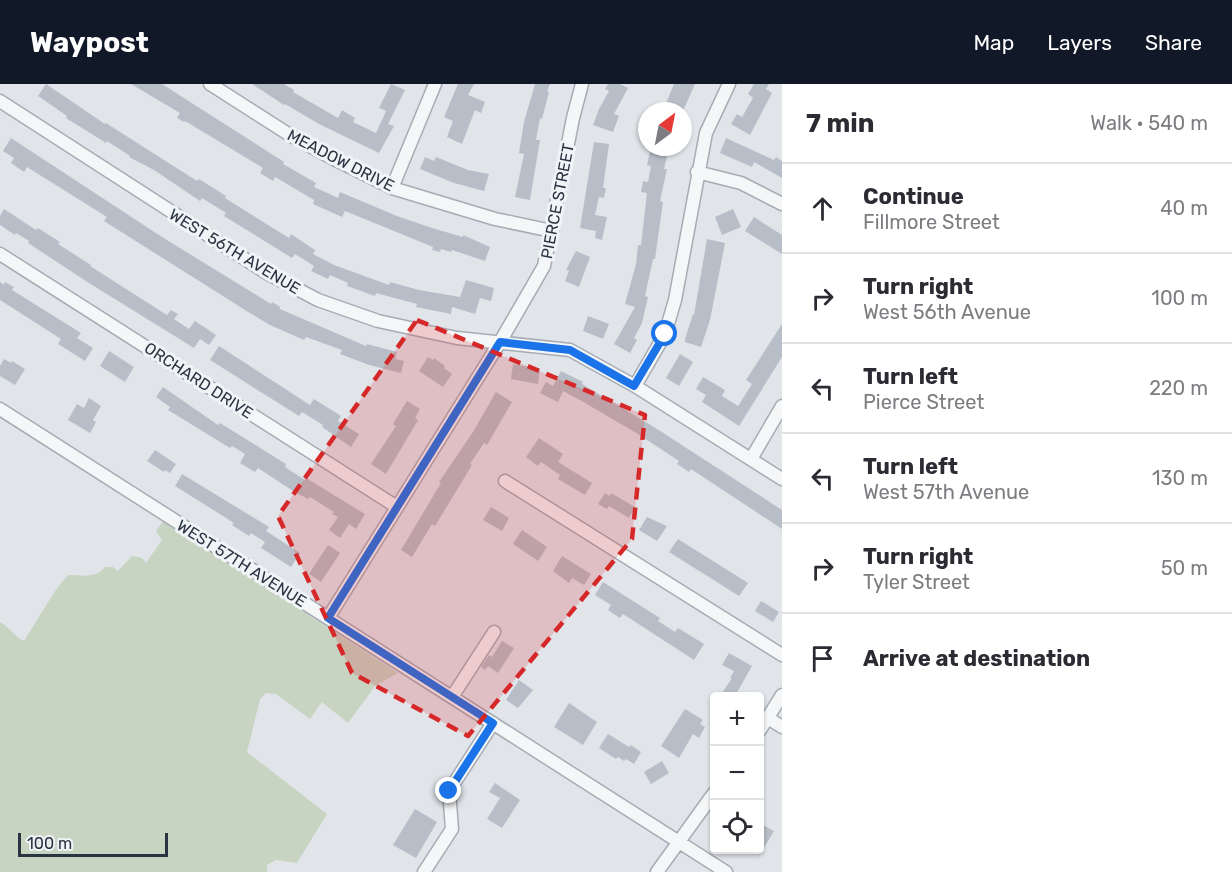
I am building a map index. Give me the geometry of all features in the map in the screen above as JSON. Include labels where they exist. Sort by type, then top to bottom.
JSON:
[{"type":"street","name":"MEADOW DRIVE","points":[[210,84],[293,136],[392,188],[495,219],[552,231]]},
{"type":"street","points":[[392,188],[435,84]]},
{"type":"street","name":"PIERCE STREET","points":[[328,618],[500,342],[544,266],[573,118],[582,84]]},
{"type":"street","points":[[634,386],[665,334],[675,300],[706,133],[729,84]]},
{"type":"street","name":"WEST 56TH AVENUE","points":[[0,101],[265,272],[318,300],[378,321],[457,338],[570,350],[634,386],[782,479]]},
{"type":"street","points":[[697,172],[741,183],[782,204]]},
{"type":"street","name":"ORCHARD DRIVE","points":[[0,254],[397,507]]},
{"type":"street","points":[[751,459],[782,406]]},
{"type":"street","name":"WEST 57TH AVENUE","points":[[0,409],[726,872]]},
{"type":"street","points":[[505,481],[782,655]]},
{"type":"street","points":[[452,697],[494,632]]},
{"type":"street","points":[[764,723],[782,695]]},
{"type":"street","points":[[768,718],[782,727]]},
{"type":"street","points":[[424,872],[452,829],[449,791],[493,723]]},
{"type":"street","points":[[657,872],[710,799]]},
{"type":"highlighted area","points":[[417,320],[645,415],[632,539],[468,736],[352,673],[278,516]]},
{"type":"green space","points":[[163,521],[398,673],[376,685],[348,723],[322,702],[310,719],[276,694],[266,693],[260,699],[247,752],[327,814],[297,863],[276,860],[267,865],[267,872],[0,872],[0,622],[24,641],[55,591],[68,575],[93,575],[105,567],[113,567],[118,571],[132,556],[142,558],[146,563],[162,540],[156,531]]},
{"type":"building","points":[[46,84],[105,124],[197,181],[199,179],[289,238],[291,234],[315,250],[313,254],[334,265],[389,285],[390,282],[460,297],[466,280],[494,288],[491,301],[480,298],[475,314],[452,307],[451,314],[416,307],[417,304],[376,293],[375,296],[347,286],[348,283],[330,275],[328,279],[311,271],[314,266],[295,254],[292,258],[224,216],[226,213],[202,198],[200,201],[154,170],[66,118],[67,116],[38,96]]},
{"type":"building","points":[[131,84],[162,84],[284,162],[283,164],[316,183],[314,187],[338,198],[340,192],[397,216],[463,237],[463,235],[490,247],[485,261],[452,250],[451,252],[441,249],[440,252],[432,250],[433,247],[345,211],[342,217],[313,204],[314,200],[275,177],[273,181],[260,173],[263,168],[177,118],[180,113]]},
{"type":"building","points":[[252,84],[284,84],[294,90],[293,92],[338,118],[342,110],[355,118],[353,122],[376,133],[386,111],[379,108],[391,84],[405,90],[388,124],[394,126],[379,153],[284,105]]},
{"type":"building","points":[[458,84],[474,84],[468,95],[485,102],[481,113],[475,110],[462,144],[447,137],[453,121],[444,117]]},
{"type":"building","points":[[535,84],[550,84],[536,140],[540,140],[530,200],[515,197],[524,154],[519,153],[524,122]]},
{"type":"building","points":[[608,84],[620,84],[628,88],[614,114],[619,116],[613,132],[593,125],[609,91],[605,89]]},
{"type":"building","points":[[674,84],[695,84],[687,102],[666,102]]},
{"type":"building","points":[[754,84],[769,84],[766,89],[772,93],[750,135],[731,124],[737,114],[742,117],[753,98],[748,94]]},
{"type":"building","points":[[11,138],[162,237],[271,304],[272,302],[280,309],[366,346],[367,344],[397,352],[395,359],[404,361],[401,373],[369,365],[340,354],[342,350],[306,337],[304,340],[270,325],[245,310],[104,221],[107,217],[27,167],[24,172],[11,163],[14,158],[3,151]]},
{"type":"building","points":[[726,138],[774,160],[776,157],[782,161],[782,178],[754,162],[752,167],[720,153]]},
{"type":"building","points":[[594,142],[609,144],[603,188],[606,188],[604,198],[599,197],[595,215],[607,217],[602,240],[595,238],[596,231],[580,228]]},
{"type":"building","points":[[649,156],[667,156],[655,259],[653,259],[645,296],[648,297],[642,323],[634,338],[637,340],[630,353],[614,344],[635,307],[625,304],[636,264],[638,245],[641,245],[647,193],[641,192],[643,181],[648,182],[651,166],[647,165]]},
{"type":"building","points":[[425,157],[434,161],[436,157],[468,170],[489,174],[484,191],[454,183],[420,169]]},
{"type":"building","points":[[4,209],[36,230],[38,228],[60,242],[58,244],[90,266],[167,315],[171,310],[178,314],[174,319],[189,329],[195,321],[216,335],[209,345],[200,339],[194,348],[89,283],[28,243],[29,241],[0,225],[0,216]]},
{"type":"building","points":[[733,209],[741,227],[722,235],[715,217]]},
{"type":"building","points":[[754,217],[782,235],[782,254],[745,231]]},
{"type":"building","points":[[707,239],[725,243],[710,320],[701,347],[685,342],[685,339],[694,315]]},
{"type":"building","points":[[576,251],[590,257],[579,287],[565,281],[569,271],[566,270]]},
{"type":"building","points":[[0,282],[14,287],[12,290],[81,333],[77,338],[93,348],[85,361],[58,344],[61,339],[0,300]]},
{"type":"building","points":[[588,316],[609,324],[603,339],[583,331]]},
{"type":"building","points":[[782,324],[782,357],[739,426],[702,402],[706,395],[696,389],[703,377],[725,390],[722,396],[738,406],[752,384],[746,380]]},
{"type":"building","points":[[219,346],[310,405],[314,399],[341,416],[338,421],[359,434],[351,447],[302,412],[299,416],[210,360]]},
{"type":"building","points":[[109,351],[134,367],[125,382],[100,366]]},
{"type":"building","points":[[680,354],[693,362],[679,386],[666,378]]},
{"type":"building","points":[[428,357],[433,360],[434,358],[452,374],[443,387],[419,371]]},
{"type":"building","points":[[4,359],[25,369],[15,385],[0,376],[0,366]]},
{"type":"building","points":[[513,364],[540,369],[538,384],[511,379]]},
{"type":"building","points":[[561,371],[583,382],[582,384],[654,427],[782,510],[782,529],[691,469],[689,472],[677,464],[679,461],[638,434],[580,400],[563,391],[558,402],[540,393],[546,382],[553,386]]},
{"type":"building","points":[[163,387],[218,425],[220,423],[286,464],[285,467],[305,480],[306,478],[365,514],[356,529],[349,524],[340,538],[329,530],[338,517],[332,514],[334,512],[310,497],[308,499],[293,491],[258,468],[255,472],[240,463],[245,454],[232,446],[230,448],[168,410],[170,407],[156,397]]},
{"type":"building","points":[[496,392],[512,402],[487,445],[484,443],[470,464],[472,465],[435,526],[432,524],[412,557],[401,550],[441,483],[439,482],[473,432]]},
{"type":"building","points":[[89,398],[101,406],[93,420],[96,422],[90,433],[68,420],[77,404],[84,408]]},
{"type":"building","points":[[407,401],[420,409],[415,418],[418,420],[386,474],[371,464],[396,426],[393,424]]},
{"type":"building","points":[[539,438],[563,454],[558,462],[592,483],[585,495],[558,479],[560,475],[541,462],[538,466],[526,457]]},
{"type":"building","points":[[155,450],[176,464],[170,473],[165,470],[164,472],[147,461]]},
{"type":"building","points":[[182,474],[269,527],[266,531],[300,553],[291,567],[261,548],[265,542],[251,533],[249,536],[232,525],[234,523],[175,486]]},
{"type":"building","points":[[605,493],[609,496],[611,493],[635,507],[629,518],[609,506],[607,509],[598,504]]},
{"type":"building","points":[[491,507],[509,518],[502,531],[483,520]]},
{"type":"building","points":[[647,517],[667,526],[657,541],[639,530]]},
{"type":"building","points":[[522,530],[547,547],[538,561],[513,544]]},
{"type":"building","points":[[678,539],[748,583],[739,596],[669,552]]},
{"type":"building","points":[[328,545],[340,553],[321,582],[309,574]]},
{"type":"building","points":[[562,556],[591,574],[584,585],[572,578],[569,583],[553,571]]},
{"type":"building","points":[[603,582],[660,618],[658,621],[675,632],[678,628],[704,644],[694,660],[623,614],[620,618],[608,610],[611,605],[595,595]]},
{"type":"building","points":[[761,601],[779,612],[773,622],[755,611]]},
{"type":"building","points":[[502,641],[514,648],[498,673],[488,666],[485,670],[481,667],[489,655],[492,657]]},
{"type":"building","points":[[729,653],[752,666],[737,692],[723,692],[734,671],[722,665]]},
{"type":"building","points":[[519,680],[533,690],[518,708],[506,700]]},
{"type":"building","points":[[569,703],[597,722],[583,745],[554,727]]},
{"type":"building","points":[[685,709],[703,720],[700,724],[705,727],[699,738],[693,734],[679,758],[661,746]]},
{"type":"building","points":[[608,734],[641,752],[634,764],[626,759],[624,761],[618,757],[616,759],[599,748]]},
{"type":"building","points":[[662,761],[669,773],[651,784],[644,772]]},
{"type":"building","points":[[495,783],[520,800],[502,828],[487,819],[500,798],[489,792]]},
{"type":"building","points":[[415,809],[437,822],[416,858],[393,845]]},
{"type":"building","points":[[764,826],[774,831],[764,848]]},
{"type":"route","points":[[449,791],[493,723],[328,618],[500,342],[570,350],[634,386],[665,334]]}]
